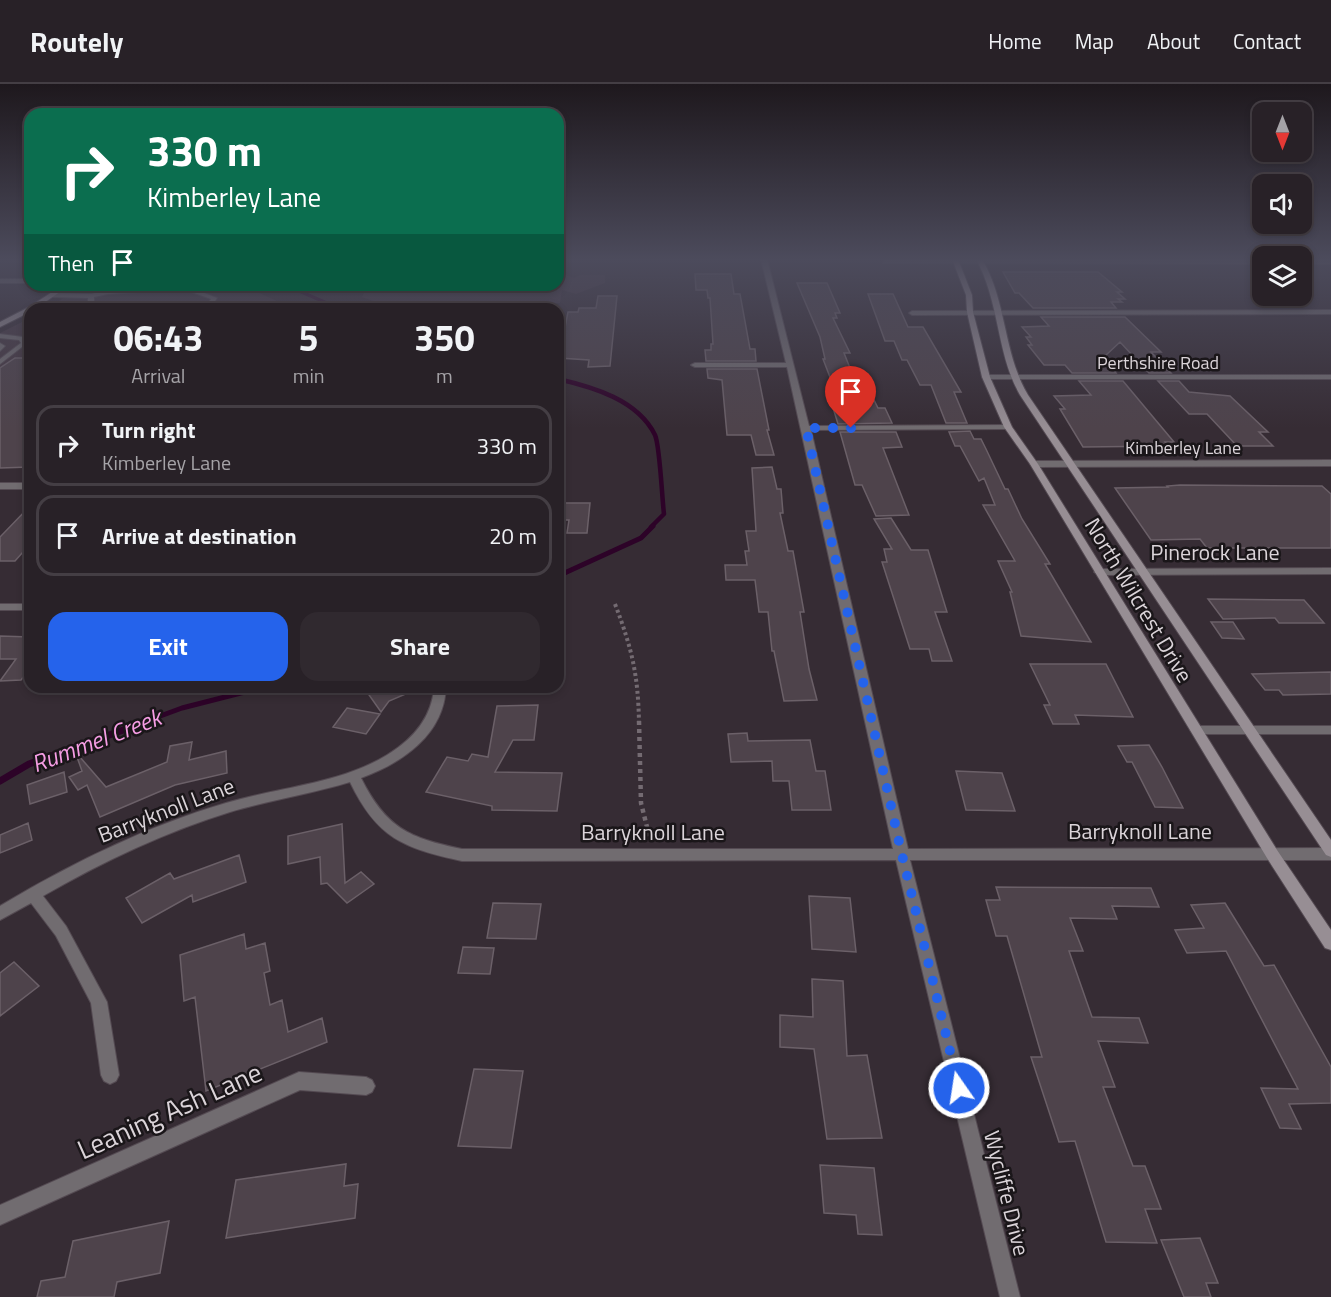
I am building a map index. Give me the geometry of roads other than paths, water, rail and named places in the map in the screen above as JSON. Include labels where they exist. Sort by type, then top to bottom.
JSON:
[{"type":"main road","points":[[0,325],[18,316]]},
{"type":"main road","name":"North Wilcrest Drive","points":[[971,316],[986,377],[1008,427],[1034,464],[1272,854],[1331,944]]},
{"type":"main road","name":"North Wilcrest Drive","points":[[999,316],[1014,377],[1331,853]]},
{"type":"street","name":"Wycliffe Drive","points":[[777,316],[806,428],[902,855],[1010,1297]]},
{"type":"street","points":[[694,365],[789,365]]},
{"type":"street","name":"Perthshire Road","points":[[986,377],[1331,377]]},
{"type":"street","points":[[806,428],[1008,427]]},
{"type":"street","name":"Kimberley Lane","points":[[1034,464],[1331,463]]},
{"type":"street","points":[[0,486],[24,486]]},
{"type":"street","name":"Pinerock Lane","points":[[1099,572],[1331,572]]},
{"type":"street","points":[[0,607],[24,607]]},
{"type":"street","points":[[354,776],[410,745],[433,718],[439,693]]},
{"type":"street","points":[[1196,730],[1331,730]]},
{"type":"street","name":"Barryknoll Lane","points":[[0,914],[32,893],[100,859],[226,808],[354,776],[363,798],[379,820],[399,837],[426,848],[462,855],[1331,853]]},
{"type":"street","points":[[32,893],[61,931],[99,1002],[110,1075]]},
{"type":"street","name":"Leaning Ash Lane","points":[[0,1215],[299,1082],[366,1086]]},
{"type":"lane","points":[[0,336],[21,339],[24,343],[0,362]]},
{"type":"waterway","name":"Rummel Creek","points":[[564,380],[600,391],[626,404],[638,413],[655,435],[660,461],[664,514],[651,527]]},
{"type":"waterway","name":"Rummel Creek","points":[[564,573],[641,538],[653,526]]},
{"type":"waterway","name":"Rummel Creek","points":[[144,722],[182,708],[241,693]]},
{"type":"waterway","name":"Rummel Creek","points":[[0,781],[29,764],[148,721]]}]
